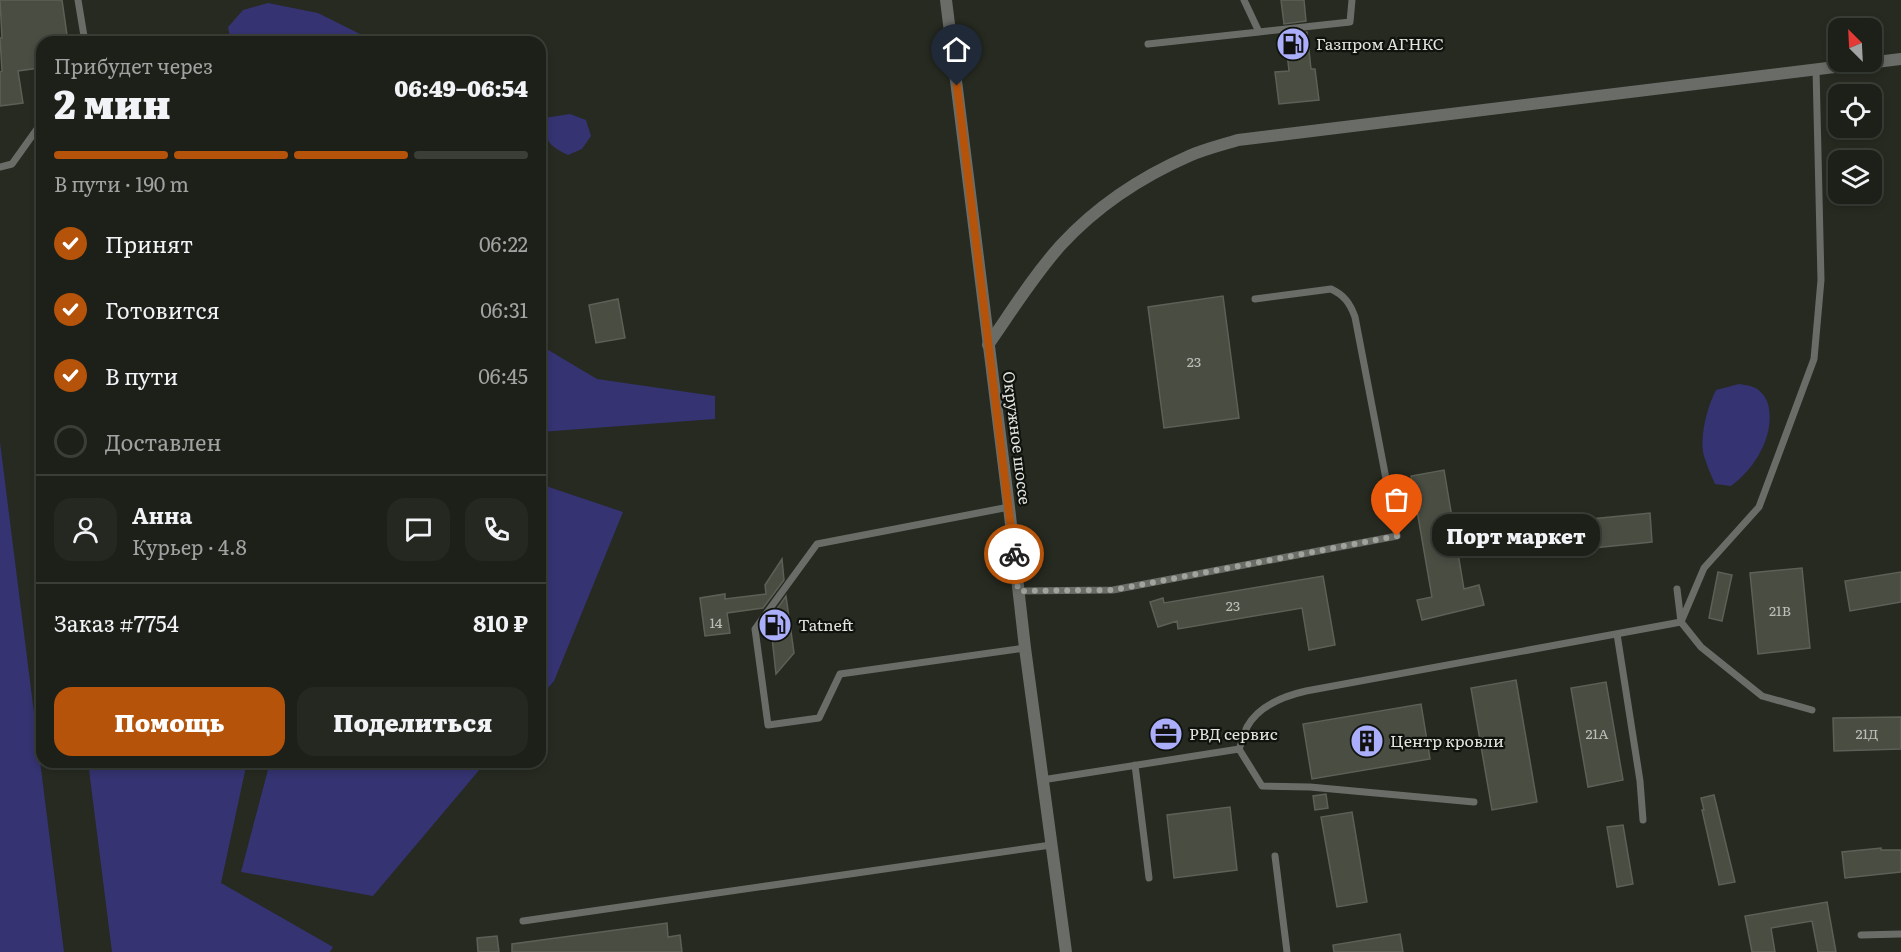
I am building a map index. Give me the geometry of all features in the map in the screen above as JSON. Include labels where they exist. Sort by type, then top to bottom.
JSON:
[{"type":"street","name":"Окружное шоссе","points":[[946,0],[1010,507],[1025,648],[1066,952]]},
{"type":"street","points":[[988,345],[1061,245],[1112,199],[1146,177],[1191,154],[1238,140],[1901,59]]},
{"type":"lane","points":[[78,0],[84,36]]},
{"type":"lane","points":[[1244,0],[1259,32]]},
{"type":"lane","points":[[1148,44],[1350,22],[1352,0]]},
{"type":"lane","points":[[1680,622],[1704,568],[1759,507],[1814,359],[1821,280],[1816,69]]},
{"type":"lane","points":[[0,167],[12,164],[36,130]]},
{"type":"lane","points":[[1018,591],[1113,590],[1397,536],[1351,306],[1345,298],[1331,289],[1255,299]]},
{"type":"lane","points":[[1010,507],[817,544],[755,629],[768,725],[819,718],[840,674],[1025,648]]},
{"type":"lane","points":[[1677,589],[1680,622],[1701,647],[1762,696],[1812,710]]},
{"type":"lane","points":[[1239,749],[1248,726],[1257,715],[1286,696],[1680,622]]},
{"type":"lane","points":[[1617,634],[1640,781],[1643,820]]},
{"type":"lane","points":[[1042,780],[1239,749]]},
{"type":"lane","points":[[1239,749],[1262,786],[1310,786],[1474,802]]},
{"type":"lane","points":[[1135,765],[1149,878]]},
{"type":"lane","points":[[522,921],[1052,844]]},
{"type":"lane","points":[[1275,856],[1287,952]]},
{"type":"lane","points":[[1861,935],[1901,934]]},
{"type":"shaded area","points":[[268,3],[318,13],[364,36],[230,36],[228,27],[243,10]]},
{"type":"shaded area","points":[[570,114],[586,120],[591,136],[582,149],[568,155],[549,141],[546,132],[546,118]]},
{"type":"shaded area","points":[[546,349],[597,379],[715,396],[715,419],[546,432]]},
{"type":"shaded area","points":[[1739,384],[1756,388],[1764,396],[1770,415],[1769,427],[1762,450],[1740,479],[1731,486],[1715,484],[1704,456],[1702,440],[1705,423],[1716,390]]},
{"type":"shaded area","points":[[0,442],[36,729],[36,768],[41,768],[64,952],[0,952]]},
{"type":"shaded area","points":[[546,486],[623,512],[554,681],[546,690]]},
{"type":"shaded area","points":[[89,768],[246,768],[221,883],[333,947],[330,952],[112,952]]},
{"type":"shaded area","points":[[268,768],[481,768],[373,896],[241,872]]},
{"type":"building","points":[[0,0],[62,0],[67,36],[36,36],[36,68],[18,71],[23,103],[0,106],[0,72],[2,71],[0,38],[2,38]]},
{"type":"building","points":[[1281,0],[1304,0],[1306,21],[1284,24]]},
{"type":"building","points":[[1307,32],[1311,69],[1315,69],[1319,100],[1279,104],[1275,72],[1289,71],[1285,35]]},
{"type":"building","points":[[1223,296],[1239,418],[1164,428],[1148,307]]},
{"type":"building","points":[[618,299],[625,338],[596,343],[589,305]]},
{"type":"building","points":[[1444,470],[1464,589],[1479,585],[1484,605],[1422,620],[1417,600],[1432,597],[1411,476]]},
{"type":"building","points":[[1650,513],[1652,542],[1574,550],[1571,521]]},
{"type":"building","points":[[782,559],[784,580],[763,608],[727,613],[730,633],[705,636],[700,598],[725,594],[725,599],[766,594],[765,585]]},
{"type":"building","points":[[1802,568],[1810,648],[1758,654],[1750,573]]},
{"type":"building","points":[[1718,572],[1732,575],[1722,621],[1709,618]]},
{"type":"building","points":[[1901,572],[1901,602],[1850,611],[1845,581]]},
{"type":"building","points":[[1323,576],[1335,645],[1309,650],[1302,608],[1178,629],[1177,621],[1158,627],[1150,602],[1163,598],[1164,603]]},
{"type":"building","points":[[786,596],[794,653],[776,674],[770,619]]},
{"type":"building","points":[[1516,680],[1537,802],[1492,810],[1471,688]]},
{"type":"building","points":[[1606,682],[1623,780],[1588,787],[1571,688]]},
{"type":"building","name":"Центр кровли","points":[[1421,704],[1430,759],[1312,779],[1303,724]]},
{"type":"building","points":[[1901,717],[1901,749],[1834,751],[1833,718]]},
{"type":"building","points":[[1177,725],[1180,742],[1157,746],[1154,730]]},
{"type":"building","points":[[1326,794],[1328,808],[1315,810],[1313,796]]},
{"type":"building","points":[[1714,795],[1735,882],[1719,885],[1701,798]]},
{"type":"building","points":[[1230,807],[1237,870],[1174,878],[1167,815]]},
{"type":"building","points":[[1352,812],[1367,902],[1337,907],[1321,817]]},
{"type":"building","points":[[1623,825],[1633,884],[1617,887],[1607,827]]},
{"type":"building","points":[[1881,848],[1881,850],[1901,850],[1901,872],[1845,878],[1842,852]]},
{"type":"building","points":[[1827,902],[1836,952],[1818,952],[1812,921],[1771,928],[1775,952],[1752,952],[1745,916]]},
{"type":"building","points":[[667,923],[668,937],[680,935],[682,952],[512,952],[512,944]]},
{"type":"building","points":[[1400,934],[1403,952],[1334,952],[1333,945]]},
{"type":"building","points":[[497,936],[499,952],[478,952],[477,938]]},
{"type":"way so far","points":[[1014,554],[1018,591],[1113,590],[1397,536]]},
{"type":"place","name":"Газпром АГНКС","points":[[1293,44]]},
{"type":"place","name":"Порт маркет","points":[[1397,536]]},
{"type":"place","name":"Tatneft","points":[[775,625]]},
{"type":"place","name":"РВД сервис","points":[[1166,734]]},
{"type":"place","name":"Центр кровли","points":[[1367,741]]},
{"type":"route","points":[[957,86],[1014,554]]}]
